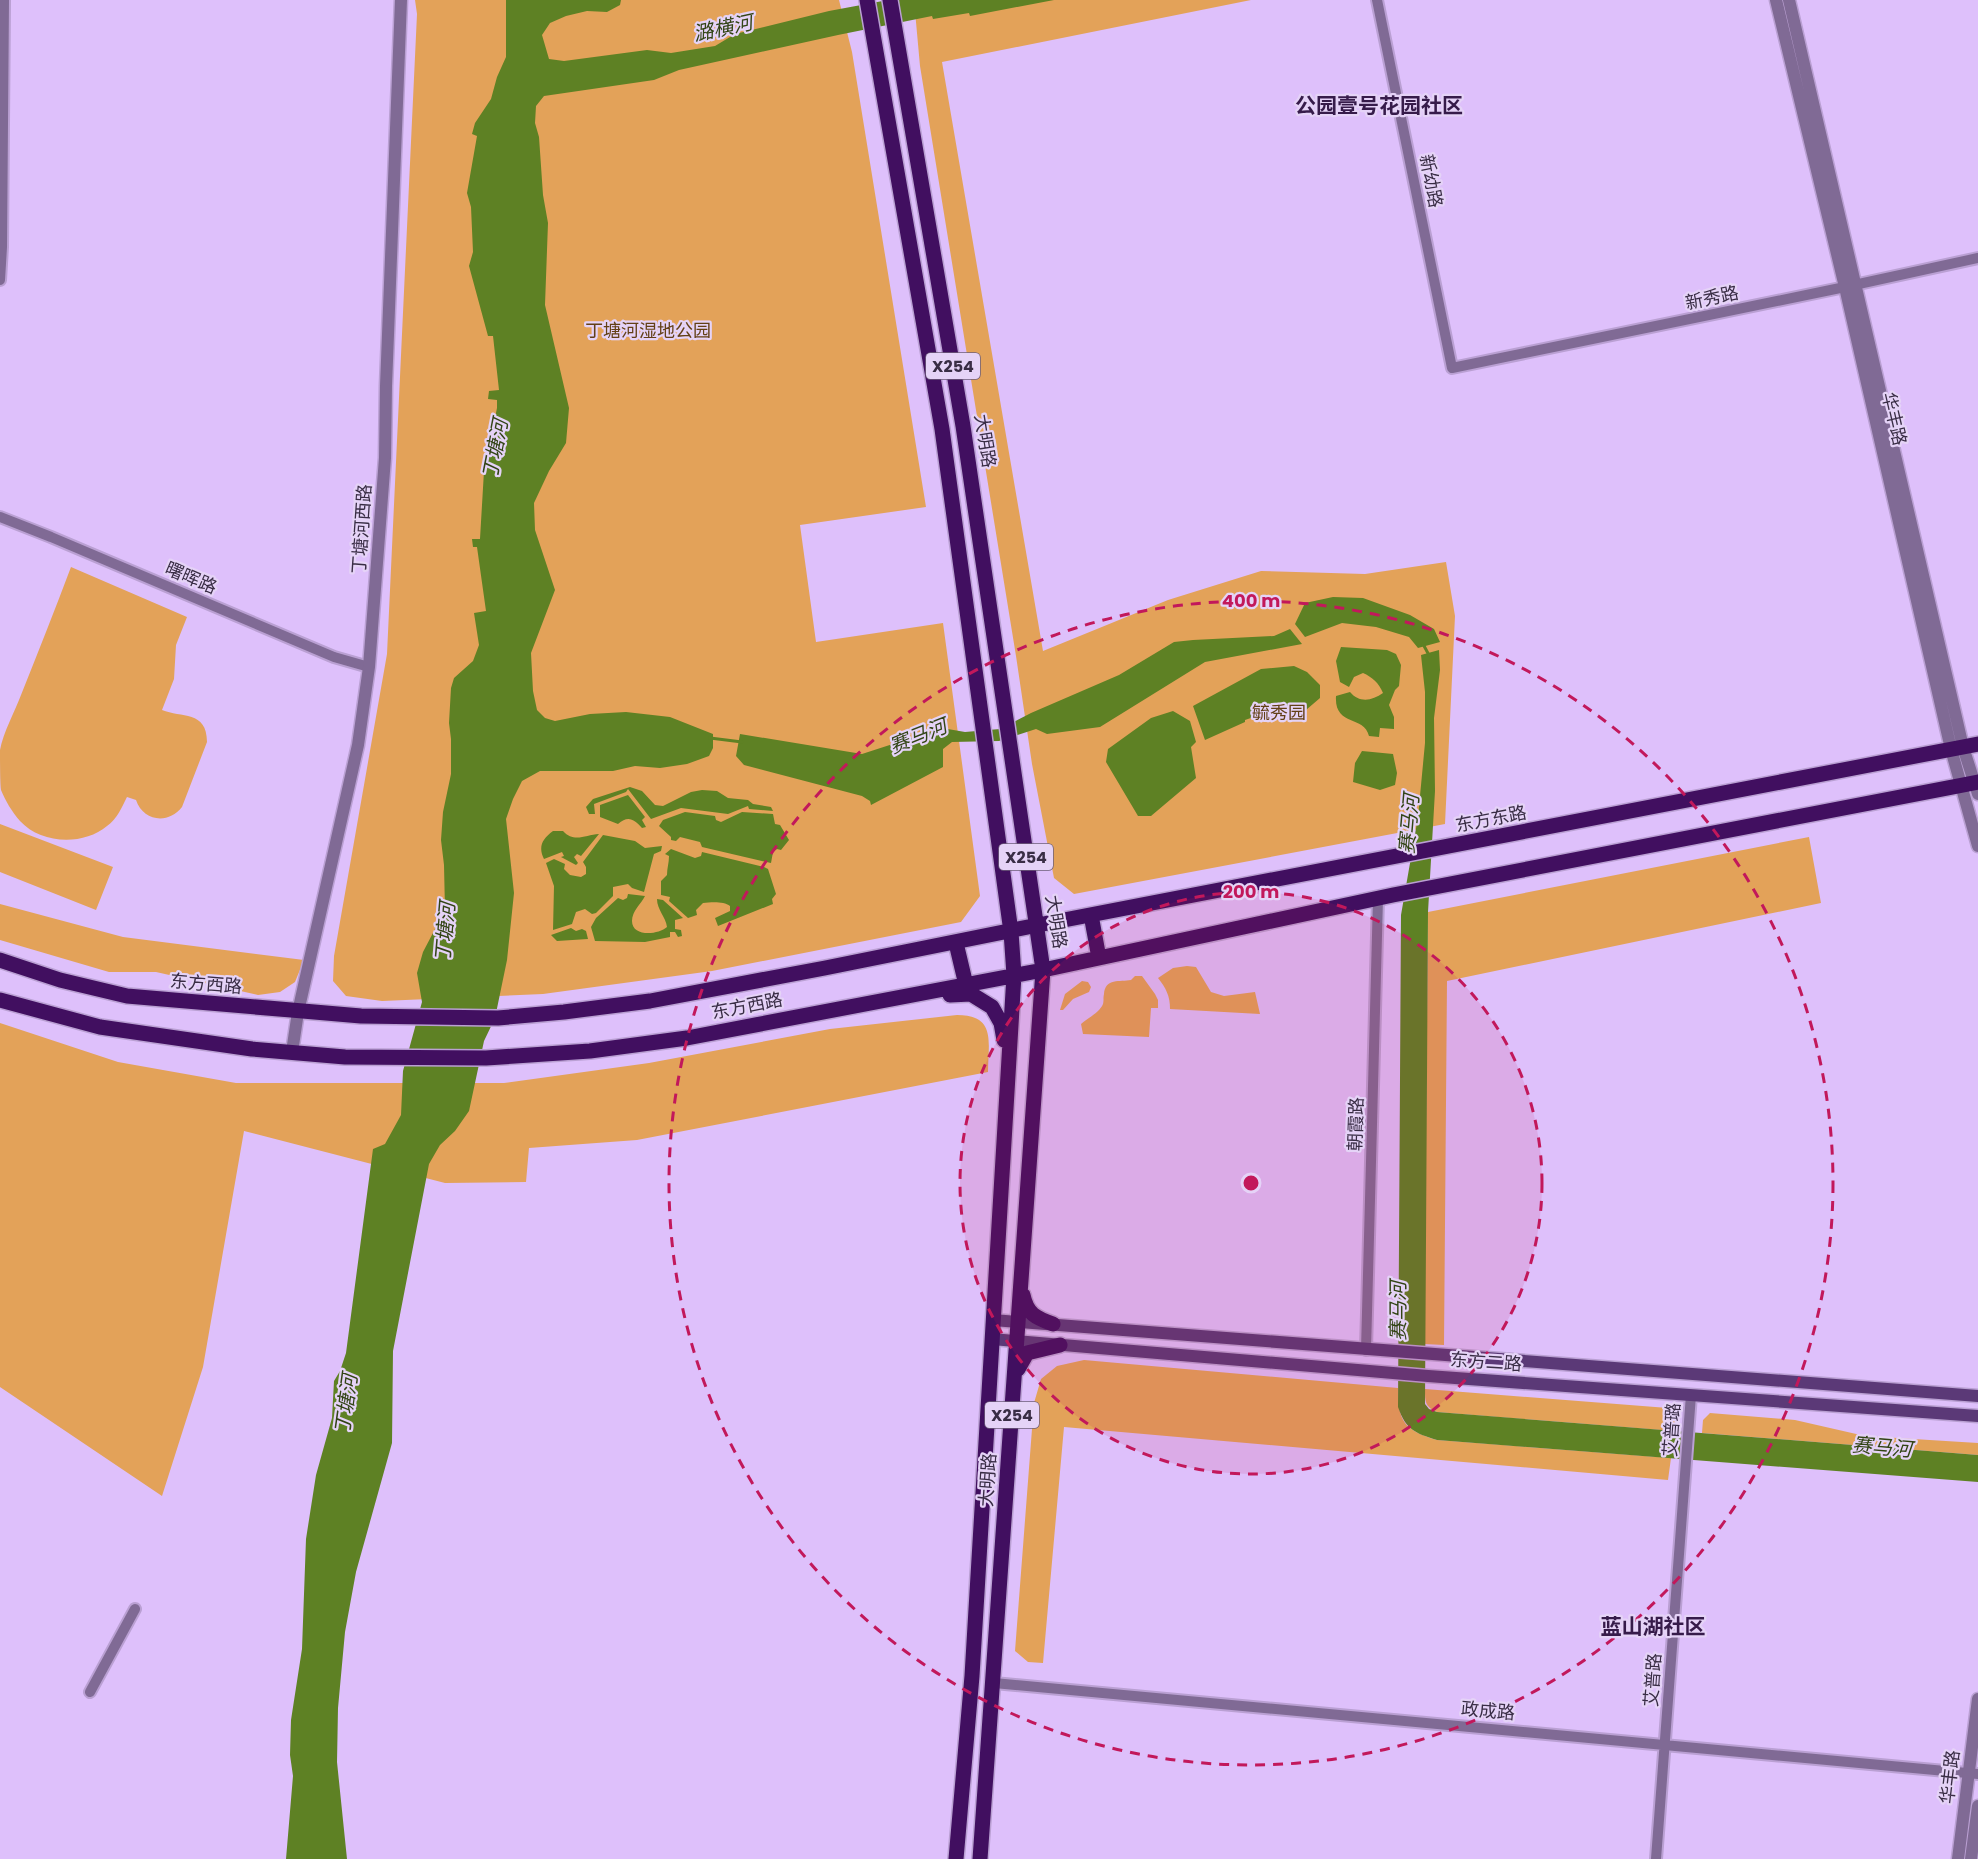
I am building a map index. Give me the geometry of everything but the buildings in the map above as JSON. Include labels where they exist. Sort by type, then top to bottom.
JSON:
[{"type":"main road","name":"大明路","points":[[890,0],[963,426],[1043,970],[980,1859]]},
{"type":"main road","name":"大明路","points":[[868,1],[942,429],[982,709],[1011,932],[1014,975],[972,1676],[956,1859]]},
{"type":"main road","name":"东方东路","points":[[1011,932],[1964,747]]},
{"type":"main road","points":[[1014,975],[1453,883],[1973,786]]},
{"type":"main road","points":[[1090,915],[1099,958]]},
{"type":"main road","name":"东方西路","points":[[0,960],[60,980],[127,996],[298,1012],[414,1018],[498,1018],[650,1001],[1011,932]]},
{"type":"main road","points":[[956,943],[966,985]]},
{"type":"main road","name":"东方西路","points":[[292,1052],[345,1057],[486,1058],[590,1051],[687,1038],[1014,975]]},
{"type":"main road","points":[[902,997],[970,994],[992,1006],[1001,1023],[1008,1067]]},
{"type":"main road","points":[[0,1000],[100,1027],[252,1049],[292,1052]]},
{"type":"main road","points":[[1021,1285],[1025,1306],[1030,1314],[1053,1324]]},
{"type":"main road","name":"东方二路","points":[[993,1320],[1978,1396]]},
{"type":"main road","name":"东方二路","points":[[992,1340],[1428,1376],[1978,1416]]},
{"type":"main road","points":[[1015,1378],[1027,1353],[1060,1345]]},
{"type":"street","points":[[0,280],[2,248],[1,77],[4,0]]},
{"type":"street","name":"丁塘河西路","points":[[292,1052],[298,1012],[358,745],[369,667],[385,458],[401,0]]},
{"type":"street","name":"新幼路","points":[[1377,0],[1452,368]]},
{"type":"street","name":"华丰路","points":[[1776,0],[1850,286],[1964,747],[1973,786],[1978,846]]},
{"type":"street","name":"华丰路","points":[[1789,0],[1850,286]]},
{"type":"street","name":"新秀路","points":[[1452,368],[1978,258]]},
{"type":"street","name":"曙晖路","points":[[0,517],[334,657],[369,667]]},
{"type":"street","name":"朝霞路","points":[[1366,1350],[1385,897]]},
{"type":"street","name":"艾普璐","points":[[1685,1467],[1691,1395]]},
{"type":"street","name":"艾普路","points":[[1656,1859],[1685,1467]]},
{"type":"street","points":[[90,1692],[135,1610]]},
{"type":"street","name":"政成路","points":[[994,1683],[1974,1774]]},
{"type":"street","name":"华丰路","points":[[1958,1859],[1974,1774],[1978,1699]]},
{"type":"street","name":"华丰路","points":[[1971,1859],[1978,1806]]},
{"type":"green space","name":"丁塘河湿地公园","points":[[415,0],[839,0],[852,52],[926,507],[800,525],[816,642],[943,623],[980,896],[961,922],[712,971],[543,994],[382,1001],[346,996],[333,981],[334,956],[387,654],[417,14]]},
{"type":"green space","name":"毓秀园","points":[[914,0],[1251,0],[942,62],[1043,651],[1168,600],[1261,571],[1365,574],[1446,562],[1455,616],[1445,824],[1074,894],[1054,878],[1032,764],[920,66]]},
{"type":"green space","points":[[71,567],[187,617],[176,645],[174,679],[162,710],[198,720],[206,732],[207,742],[182,807],[176,813],[156,818],[144,812],[136,800],[127,797],[119,813],[107,826],[86,837],[62,840],[50,838],[29,829],[14,814],[1,790],[0,750],[6,729]]},
{"type":"green space","points":[[0,824],[113,867],[96,910],[0,872]]},
{"type":"green space","points":[[1809,837],[1821,903],[1447,981],[1444,1345],[1424,1344],[1428,912]]},
{"type":"green space","points":[[0,904],[123,937],[304,960],[295,982],[280,992],[258,995],[156,972],[109,972],[0,940]]},
{"type":"green space","points":[[1196,967],[1211,992],[1224,996],[1255,992],[1260,1014],[1170,1009],[1167,992],[1158,978],[1173,968]]},
{"type":"green space","points":[[1135,976],[1142,976],[1158,1000],[1158,1008],[1151,1008],[1149,1037],[1083,1034],[1081,1024],[1101,1007],[1107,985],[1131,980]]},
{"type":"green space","points":[[1082,981],[1088,982],[1091,987],[1089,992],[1073,999],[1063,1010],[1060,1010],[1065,994]]},
{"type":"green space","points":[[957,1015],[970,1016],[984,1025],[989,1041],[988,1072],[637,1140],[529,1148],[526,1182],[445,1183],[244,1131],[203,1367],[162,1496],[0,1387],[0,1023],[118,1062],[236,1083],[504,1083],[649,1063],[830,1029]]},
{"type":"green space","points":[[1084,1360],[1398,1388],[1399,1409],[1405,1423],[1417,1432],[1437,1440],[1671,1458],[1668,1480],[1064,1427],[1043,1663],[1028,1662],[1015,1651],[1034,1403],[1041,1379],[1057,1366]]},
{"type":"green space","points":[[1425,1389],[1668,1408],[1675,1414],[1674,1431],[1437,1412],[1426,1403]]},
{"type":"green space","points":[[1710,1413],[1795,1420],[1865,1436],[1978,1443],[1978,1455],[1702,1433],[1703,1420]]},
{"type":"water","name":"丁塘河","points":[[506,0],[621,0],[620,5],[607,12],[587,11],[550,23],[542,35],[549,59],[564,61],[647,50],[671,53],[715,46],[735,34],[829,11],[888,0],[1054,0],[970,16],[969,13],[933,19],[932,16],[838,35],[679,70],[654,80],[544,96],[536,106],[535,123],[539,137],[543,195],[548,223],[545,305],[569,408],[566,443],[549,471],[534,503],[535,530],[555,590],[531,653],[533,691],[537,710],[545,718],[555,721],[590,714],[626,712],[670,717],[713,734],[713,748],[709,756],[687,764],[660,768],[635,766],[613,771],[540,771],[522,781],[513,799],[506,819],[514,893],[507,960],[495,1018],[484,1041],[469,1111],[455,1131],[440,1145],[429,1164],[393,1351],[392,1443],[356,1572],[345,1632],[338,1708],[337,1762],[347,1859],[286,1859],[293,1776],[290,1755],[291,1720],[302,1649],[306,1539],[316,1475],[332,1418],[334,1381],[346,1353],[373,1149],[385,1144],[401,1115],[403,1071],[422,1002],[417,973],[423,952],[445,910],[441,840],[443,812],[451,774],[449,723],[451,688],[454,678],[473,661],[479,645],[474,613],[486,611],[477,547],[473,547],[472,539],[480,539],[484,471],[497,408],[497,400],[488,399],[489,391],[499,390],[493,336],[488,336],[469,266],[473,252],[471,207],[467,193],[477,136],[472,134],[475,123],[491,99],[506,57]]},
{"type":"water","points":[[1333,597],[1363,598],[1410,615],[1434,629],[1440,642],[1418,648],[1409,637],[1376,627],[1342,623],[1305,637],[1295,624],[1305,603]]},
{"type":"water","points":[[1290,629],[1302,644],[1205,662],[1100,727],[1047,734],[1036,729],[999,741],[952,742],[943,749],[943,767],[871,805],[870,801],[862,796],[744,765],[736,756],[740,734],[862,754],[942,728],[965,732],[1000,729],[1119,675],[1174,642],[1274,636]]},
{"type":"water","points":[[1341,647],[1387,650],[1396,654],[1401,665],[1399,686],[1389,705],[1394,717],[1394,729],[1380,728],[1379,737],[1369,736],[1361,725],[1344,717],[1337,706],[1336,696],[1350,692],[1357,698],[1366,700],[1383,693],[1375,681],[1363,673],[1354,677],[1349,687],[1340,682],[1336,661]]},
{"type":"water","points":[[1439,650],[1440,670],[1434,718],[1435,791],[1428,912],[1425,1404],[1429,1409],[1437,1412],[1978,1455],[1978,1482],[1437,1440],[1417,1433],[1404,1421],[1398,1407],[1401,915],[1418,817],[1425,743],[1425,692],[1421,655]]},
{"type":"water","points":[[1294,666],[1307,672],[1320,685],[1320,698],[1306,710],[1292,713],[1284,709],[1271,711],[1245,720],[1205,740],[1193,706],[1261,669]]},
{"type":"water","points":[[1173,711],[1190,721],[1196,742],[1191,747],[1196,778],[1151,816],[1138,816],[1106,762],[1108,749],[1151,718]]},
{"type":"water","points":[[1362,751],[1393,754],[1397,773],[1395,785],[1380,790],[1353,782],[1355,763]]},
{"type":"water","points":[[630,787],[642,791],[655,805],[663,806],[691,792],[702,790],[717,791],[728,798],[748,800],[753,804],[771,807],[773,811],[749,809],[748,806],[728,814],[681,808],[651,819],[628,789],[626,792],[594,804],[595,814],[589,814],[586,807],[593,799]]},
{"type":"water","points":[[628,795],[645,817],[642,820],[646,827],[642,828],[631,819],[618,824],[600,817],[600,805]]},
{"type":"water","points":[[685,812],[715,816],[716,820],[721,822],[742,812],[773,814],[775,824],[780,825],[789,840],[781,850],[777,849],[773,852],[771,863],[702,847],[700,842],[680,837],[676,841],[671,840],[671,837],[659,826],[663,820]]},
{"type":"water","points":[[553,831],[563,831],[571,837],[599,834],[581,856],[577,854],[574,857],[578,863],[576,865],[561,857],[564,856],[562,852],[544,859],[541,851],[542,843]]},
{"type":"water","points":[[603,835],[635,841],[645,848],[662,846],[661,851],[654,854],[644,892],[628,884],[613,887],[613,896],[596,913],[592,914],[585,909],[576,912],[572,924],[553,930],[554,886],[546,863],[554,859],[565,864],[564,869],[570,875],[581,877],[586,874],[583,862]]},
{"type":"water","points":[[671,849],[695,858],[701,856],[702,852],[768,869],[776,894],[772,899],[773,904],[718,926],[715,918],[730,911],[730,906],[724,903],[703,903],[696,910],[697,915],[688,918],[669,901],[670,897],[661,895],[661,881],[667,875],[669,861],[669,856],[665,854]]},
{"type":"water","points":[[628,894],[645,896],[632,917],[636,930],[652,933],[667,927],[657,899],[663,900],[683,918],[675,920],[675,929],[681,930],[682,936],[678,937],[675,932],[670,932],[670,937],[645,942],[595,941],[591,927],[596,918],[618,898],[623,900]]},
{"type":"water","points":[[571,928],[576,931],[582,929],[586,931],[588,939],[557,941],[551,935]]},
{"type":"waterway","name":"赛马河","points":[[1423,644],[1430,657]]},
{"type":"waterway","name":"赛马河","points":[[710,738],[742,742]]},
{"type":"district","name":"公园壹号花园社区","points":[[1379,106]]},
{"type":"district","name":"蓝山湖社区","points":[[1653,1627]]},
{"type":"water label","name":"潞横河","points":[[723,28]]}]
